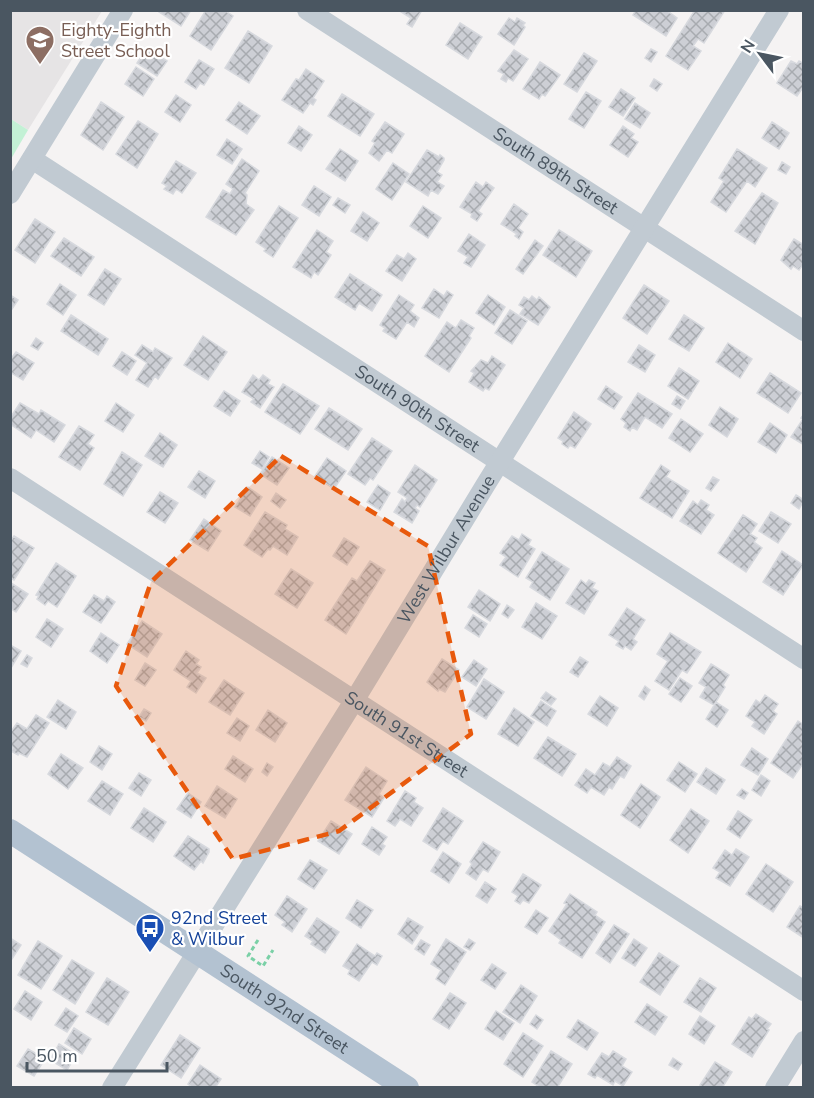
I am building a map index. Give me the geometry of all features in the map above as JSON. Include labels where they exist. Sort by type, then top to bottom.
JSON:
[{"type":"main road","name":"South 92nd Street","points":[[10,831],[407,1088]]},
{"type":"street","points":[[10,194],[123,10]]},
{"type":"street","name":"South 89th Street","points":[[307,10],[804,331]]},
{"type":"street","name":"West Wilbur Avenue","points":[[112,1088],[354,701],[779,10]]},
{"type":"street","name":"South 90th Street","points":[[32,159],[804,659]]},
{"type":"street","name":"South 91st Street","points":[[10,478],[804,991]]},
{"type":"street","points":[[775,1088],[804,1041]]},
{"type":"path","points":[[258,940],[248,957],[263,966],[273,950]]},
{"type":"highlighted area","points":[[281,456],[428,546],[471,734],[339,831],[233,859],[116,686],[151,582]]},
{"type":"shaded area","name":"Eighty-Eighth Street School","points":[[10,11],[102,11],[28,130],[11,119]]},
{"type":"green space","points":[[11,119],[28,130],[11,159]]},
{"type":"building","points":[[160,10],[191,10],[181,26],[159,12]]},
{"type":"building","points":[[206,10],[224,10],[233,16],[211,50],[190,36]]},
{"type":"building","points":[[398,10],[422,10],[412,27],[407,24],[411,18]]},
{"type":"building","points":[[636,10],[666,10],[677,18],[666,36],[633,15]]},
{"type":"building","points":[[695,10],[725,10],[704,43],[698,39],[693,46],[701,51],[688,70],[666,56]]},
{"type":"building","points":[[509,18],[515,22],[517,18],[525,23],[514,45],[498,34]]},
{"type":"building","points":[[460,23],[482,37],[468,59],[446,45]]},
{"type":"building","points":[[248,31],[272,46],[249,83],[225,68]]},
{"type":"building","points":[[147,48],[167,61],[157,76],[137,63]]},
{"type":"building","points":[[651,49],[657,52],[651,62],[645,58]]},
{"type":"building","points":[[514,50],[528,59],[513,81],[508,78],[506,82],[501,79],[504,74],[498,71]]},
{"type":"building","points":[[584,53],[597,61],[577,92],[564,84]]},
{"type":"building","points":[[199,60],[214,69],[204,85],[200,83],[196,89],[185,82]]},
{"type":"building","points":[[791,61],[804,64],[804,86],[797,96],[777,83]]},
{"type":"building","points":[[540,62],[560,75],[545,96],[542,94],[539,99],[523,89]]},
{"type":"building","points":[[136,67],[154,79],[143,96],[125,84]]},
{"type":"building","points":[[306,69],[324,81],[313,98],[316,100],[313,105],[310,103],[303,113],[282,100]]},
{"type":"building","points":[[654,79],[662,84],[657,91],[650,86]]},
{"type":"building","points":[[621,89],[635,98],[623,116],[609,107]]},
{"type":"building","points":[[586,92],[601,101],[584,128],[569,119]]},
{"type":"building","points":[[342,94],[374,114],[360,136],[328,116]]},
{"type":"building","points":[[176,95],[191,105],[180,122],[165,112]]},
{"type":"building","points":[[101,102],[124,117],[103,150],[81,135]]},
{"type":"building","points":[[239,102],[260,116],[247,134],[226,120]]},
{"type":"building","points":[[635,103],[650,113],[640,128],[625,119]]},
{"type":"building","points":[[138,121],[158,134],[137,168],[116,154]]},
{"type":"building","points":[[385,122],[404,134],[392,153],[387,150],[379,161],[369,153],[375,143],[372,141]]},
{"type":"building","points":[[772,122],[789,133],[779,149],[762,138]]},
{"type":"building","points":[[299,126],[312,135],[301,151],[288,143]]},
{"type":"building","points":[[623,126],[634,134],[631,138],[638,142],[628,157],[610,145]]},
{"type":"building","points":[[227,139],[242,149],[232,164],[217,155]]},
{"type":"building","points":[[340,149],[358,161],[345,181],[326,169]]},
{"type":"building","points":[[737,149],[767,168],[755,187],[747,181],[726,212],[711,202],[724,181],[719,178]]},
{"type":"building","points":[[427,150],[444,158],[437,172],[442,175],[437,182],[444,186],[438,194],[431,190],[428,196],[406,182]]},
{"type":"building","points":[[242,159],[259,171],[245,193],[247,195],[246,204],[254,210],[236,235],[206,217],[223,190],[230,194],[233,189],[226,184]]},
{"type":"building","points":[[176,161],[196,173],[182,193],[176,189],[173,194],[164,189],[167,186],[162,183]]},
{"type":"building","points":[[782,162],[790,167],[786,174],[778,170]]},
{"type":"building","points":[[393,163],[409,174],[392,200],[376,189]]},
{"type":"building","points":[[476,182],[483,187],[486,182],[494,188],[478,211],[482,214],[477,221],[471,217],[472,214],[460,207]]},
{"type":"building","points":[[314,186],[331,197],[319,216],[302,205]]},
{"type":"building","points":[[762,193],[778,203],[755,244],[735,231]]},
{"type":"building","points":[[338,198],[350,205],[345,213],[333,205]]},
{"type":"building","points":[[514,204],[528,214],[518,228],[523,232],[519,239],[515,236],[517,234],[501,224]]},
{"type":"building","points":[[279,206],[298,218],[273,257],[256,242]]},
{"type":"building","points":[[423,206],[441,218],[428,238],[410,226]]},
{"type":"building","points":[[363,212],[379,223],[367,241],[351,231]]},
{"type":"building","points":[[35,219],[55,232],[35,263],[15,250]]},
{"type":"building","points":[[317,230],[333,241],[326,252],[331,255],[318,275],[314,272],[311,278],[293,267]]},
{"type":"building","points":[[559,230],[592,251],[576,277],[543,255]]},
{"type":"building","points":[[469,234],[485,245],[471,267],[464,263],[468,257],[458,251]]},
{"type":"building","points":[[64,238],[94,257],[81,276],[51,256]]},
{"type":"building","points":[[794,239],[804,245],[804,263],[799,270],[793,266],[791,269],[781,260]]},
{"type":"building","points":[[535,240],[543,246],[523,274],[516,269]]},
{"type":"building","points":[[408,253],[416,259],[402,281],[386,271],[397,255],[404,259]]},
{"type":"building","points":[[105,269],[121,279],[104,305],[88,295]]},
{"type":"building","points":[[350,274],[382,295],[372,311],[359,303],[355,310],[335,297]]},
{"type":"building","points":[[60,284],[76,295],[63,315],[47,304]]},
{"type":"building","points":[[644,285],[669,301],[647,334],[623,318]]},
{"type":"building","points":[[434,289],[444,296],[447,291],[453,295],[439,318],[422,308]]},
{"type":"building","points":[[10,295],[18,300],[10,312]]},
{"type":"building","points":[[399,295],[414,305],[410,311],[419,318],[414,327],[407,322],[396,339],[383,331],[385,328],[380,325]]},
{"type":"building","points":[[488,295],[505,307],[494,325],[476,313]]},
{"type":"building","points":[[532,296],[537,300],[539,297],[550,307],[538,325],[520,314],[524,308],[519,305],[524,297],[529,300]]},
{"type":"building","points":[[510,310],[527,321],[512,344],[495,333]]},
{"type":"building","points":[[71,315],[108,339],[98,355],[61,331]]},
{"type":"building","points":[[684,315],[704,328],[689,351],[669,339]]},
{"type":"building","points":[[461,320],[474,328],[469,336],[471,338],[449,372],[425,356],[447,322],[456,328]]},
{"type":"building","points":[[203,336],[227,352],[208,380],[184,365]]},
{"type":"building","points":[[36,338],[43,343],[38,350],[31,346]]},
{"type":"building","points":[[728,343],[752,359],[740,378],[716,362]]},
{"type":"building","points":[[142,345],[153,352],[155,348],[172,358],[158,379],[155,376],[148,387],[136,380],[147,363],[135,355]]},
{"type":"building","points":[[639,345],[655,355],[645,372],[628,362]]},
{"type":"building","points":[[16,352],[34,363],[23,380],[10,372],[10,360]]},
{"type":"building","points":[[122,352],[136,361],[127,375],[113,366]]},
{"type":"building","points":[[492,356],[505,365],[489,390],[485,388],[483,391],[469,382],[474,373],[471,371],[481,360],[488,363]]},
{"type":"building","points":[[679,368],[699,381],[688,399],[668,386]]},
{"type":"building","points":[[770,373],[801,393],[788,413],[757,393]]},
{"type":"building","points":[[253,375],[259,380],[263,375],[270,380],[268,384],[274,387],[260,408],[251,402],[254,399],[242,392]]},
{"type":"building","points":[[283,384],[319,406],[300,434],[265,412]]},
{"type":"building","points":[[606,386],[622,397],[614,409],[598,399]]},
{"type":"building","points":[[224,391],[240,401],[230,416],[214,406]]},
{"type":"building","points":[[638,393],[672,414],[662,428],[645,417],[637,430],[632,427],[630,431],[624,427],[626,423],[621,419]]},
{"type":"building","points":[[677,396],[685,401],[680,409],[672,404]]},
{"type":"building","points":[[20,403],[39,414],[41,410],[65,425],[54,442],[36,430],[31,438],[10,424],[10,418]]},
{"type":"building","points":[[116,403],[134,415],[123,432],[105,421]]},
{"type":"building","points":[[720,407],[738,419],[727,437],[709,425]]},
{"type":"building","points":[[329,408],[362,429],[348,450],[315,429]]},
{"type":"building","points":[[574,412],[591,424],[575,448],[570,445],[568,448],[558,438]]},
{"type":"building","points":[[804,414],[804,445],[791,437]]},
{"type":"building","points":[[681,419],[703,434],[690,452],[669,438]]},
{"type":"building","points":[[770,423],[787,435],[776,453],[758,442]]},
{"type":"building","points":[[79,426],[94,435],[88,444],[94,448],[80,470],[59,457]]},
{"type":"building","points":[[160,433],[177,445],[163,467],[145,456]]},
{"type":"building","points":[[372,438],[392,451],[373,480],[370,478],[365,485],[348,474]]},
{"type":"building","points":[[260,451],[269,457],[262,469],[252,463]]},
{"type":"building","points":[[122,452],[142,465],[123,496],[104,484]]},
{"type":"building","points":[[272,457],[289,468],[277,485],[260,474]]},
{"type":"building","points":[[327,458],[346,471],[334,489],[315,476]]},
{"type":"building","points":[[415,465],[437,480],[420,507],[417,505],[415,508],[419,511],[412,523],[394,512],[402,499],[405,502],[407,498],[398,492]]},
{"type":"building","points":[[661,465],[670,471],[666,477],[689,491],[672,518],[640,498]]},
{"type":"building","points":[[199,471],[215,481],[205,498],[188,487]]},
{"type":"building","points":[[713,477],[719,480],[711,491],[706,488]]},
{"type":"building","points":[[378,485],[390,493],[380,510],[367,502]]},
{"type":"building","points":[[248,487],[262,497],[250,516],[235,507]]},
{"type":"building","points":[[160,492],[178,503],[165,523],[147,512]]},
{"type":"building","points":[[276,493],[286,500],[280,508],[271,501]]},
{"type":"building","points":[[796,495],[804,500],[799,509],[791,503]]},
{"type":"building","points":[[701,500],[709,505],[706,510],[714,515],[701,534],[680,521],[693,501],[698,505]]},
{"type":"building","points":[[265,512],[287,525],[285,529],[298,537],[287,555],[273,546],[262,557],[244,545]]},
{"type":"building","points":[[771,512],[791,524],[778,543],[759,531]]},
{"type":"building","points":[[743,515],[757,524],[750,534],[757,538],[754,542],[762,548],[746,572],[718,553]]},
{"type":"building","points":[[204,519],[221,531],[208,551],[190,540]]},
{"type":"building","points":[[522,534],[531,540],[528,545],[535,549],[518,577],[500,565],[506,557],[500,553],[512,536],[519,540]]},
{"type":"building","points":[[14,536],[34,548],[14,580],[10,578],[10,542]]},
{"type":"building","points":[[344,538],[359,547],[347,565],[333,556]]},
{"type":"building","points":[[782,551],[803,565],[783,595],[763,582]]},
{"type":"building","points":[[542,552],[569,569],[550,600],[530,587],[533,582],[526,578]]},
{"type":"building","points":[[370,561],[385,570],[346,634],[325,620],[352,578],[357,581]]},
{"type":"building","points":[[56,563],[76,576],[57,607],[48,601],[45,605],[37,599],[39,596],[36,595]]},
{"type":"building","points":[[291,569],[313,583],[297,608],[275,594]]},
{"type":"building","points":[[581,580],[586,584],[589,580],[595,583],[592,588],[598,591],[584,614],[566,603]]},
{"type":"building","points":[[11,583],[28,594],[16,612],[10,608]]},
{"type":"building","points":[[479,590],[500,604],[490,621],[468,607]]},
{"type":"building","points":[[94,595],[104,601],[107,596],[115,602],[101,623],[83,612]]},
{"type":"building","points":[[536,603],[557,616],[542,639],[522,627]]},
{"type":"building","points":[[507,605],[514,610],[508,618],[502,614]]},
{"type":"building","points":[[627,608],[645,620],[633,639],[637,642],[631,650],[625,646],[623,649],[616,645],[619,641],[609,635]]},
{"type":"building","points":[[473,615],[487,624],[479,637],[465,628]]},
{"type":"building","points":[[47,619],[63,629],[51,647],[36,637]]},
{"type":"building","points":[[142,621],[162,634],[147,657],[127,644]]},
{"type":"building","points":[[101,633],[119,645],[107,663],[90,651]]},
{"type":"building","points":[[670,633],[701,652],[687,673],[682,670],[669,690],[655,681],[668,661],[657,654]]},
{"type":"building","points":[[10,645],[21,651],[11,668],[10,668]]},
{"type":"building","points":[[186,651],[199,660],[196,664],[201,667],[197,673],[206,678],[196,693],[187,687],[191,681],[174,670]]},
{"type":"building","points":[[27,655],[32,658],[27,667],[21,664]]},
{"type":"building","points":[[580,657],[588,662],[578,677],[570,672]]},
{"type":"building","points":[[442,659],[459,670],[445,692],[439,689],[438,691],[427,682]]},
{"type":"building","points":[[474,660],[487,669],[476,686],[462,677]]},
{"type":"building","points":[[145,663],[156,670],[145,686],[135,680]]},
{"type":"building","points":[[711,664],[729,675],[714,705],[700,697],[706,687],[699,683]]},
{"type":"building","points":[[680,678],[692,686],[681,702],[669,694]]},
{"type":"building","points":[[484,679],[504,692],[486,719],[467,707]]},
{"type":"building","points":[[224,680],[244,693],[230,715],[209,702]]},
{"type":"building","points":[[645,686],[650,690],[644,700],[639,696]]},
{"type":"building","points":[[546,692],[556,699],[551,705],[541,698]]},
{"type":"building","points":[[765,695],[778,704],[773,711],[777,714],[764,734],[752,726],[755,722],[746,716],[756,700],[760,703]]},
{"type":"building","points":[[600,696],[618,708],[607,726],[588,714]]},
{"type":"building","points":[[58,700],[76,712],[66,729],[47,717]]},
{"type":"building","points":[[541,701],[556,711],[547,726],[531,716]]},
{"type":"building","points":[[716,702],[728,710],[717,727],[706,719]]},
{"type":"building","points":[[514,708],[534,722],[518,746],[498,734]]},
{"type":"building","points":[[144,709],[151,713],[146,721],[139,717]]},
{"type":"building","points":[[268,710],[287,723],[275,742],[256,730]]},
{"type":"building","points":[[36,715],[49,723],[27,757],[19,753],[18,755],[11,751],[13,748],[10,746],[10,733],[17,723],[27,729]]},
{"type":"building","points":[[237,718],[249,726],[240,741],[227,733]]},
{"type":"building","points":[[798,721],[804,725],[804,762],[793,778],[771,763]]},
{"type":"building","points":[[548,737],[576,754],[562,776],[534,758]]},
{"type":"building","points":[[99,746],[112,754],[102,770],[90,762]]},
{"type":"building","points":[[752,748],[768,759],[758,775],[741,765]]},
{"type":"building","points":[[61,754],[83,768],[68,789],[48,774]]},
{"type":"building","points":[[233,756],[253,769],[245,782],[225,769]]},
{"type":"building","points":[[617,757],[631,766],[624,778],[620,776],[612,789],[609,787],[604,795],[591,787],[587,793],[575,785],[586,769],[595,775],[603,763],[610,767]]},
{"type":"building","points":[[679,762],[697,774],[685,792],[667,780]]},
{"type":"building","points":[[267,763],[273,767],[267,776],[262,772]]},
{"type":"building","points":[[366,767],[387,781],[379,794],[384,798],[372,817],[345,800]]},
{"type":"building","points":[[706,768],[725,780],[716,794],[697,782]]},
{"type":"building","points":[[139,773],[151,780],[141,796],[129,788]]},
{"type":"building","points":[[761,775],[770,781],[761,796],[752,790]]},
{"type":"building","points":[[102,781],[123,794],[110,815],[88,801]]},
{"type":"building","points":[[641,784],[660,797],[640,828],[621,815]]},
{"type":"building","points":[[217,786],[237,799],[225,818],[205,806]]},
{"type":"building","points":[[742,789],[748,793],[744,799],[737,795]]},
{"type":"building","points":[[405,791],[416,798],[414,802],[423,808],[411,826],[400,819],[395,826],[387,821]]},
{"type":"building","points":[[188,793],[201,802],[191,818],[177,809]]},
{"type":"building","points":[[144,808],[166,822],[153,842],[131,828]]},
{"type":"building","points":[[443,808],[463,821],[448,844],[443,841],[437,850],[423,841]]},
{"type":"building","points":[[691,809],[709,821],[688,853],[670,840]]},
{"type":"building","points":[[738,811],[752,820],[740,838],[727,829]]},
{"type":"building","points":[[331,821],[352,834],[339,854],[318,841]]},
{"type":"building","points":[[372,827],[387,837],[382,844],[385,846],[379,855],[362,844]]},
{"type":"building","points":[[188,836],[209,849],[203,863],[201,861],[194,870],[174,856]]},
{"type":"building","points":[[483,842],[500,852],[488,872],[483,869],[476,880],[466,873]]},
{"type":"building","points":[[736,849],[749,857],[730,886],[716,878],[720,872],[713,868],[725,850],[732,855]]},
{"type":"building","points":[[443,852],[461,864],[449,883],[431,871]]},
{"type":"building","points":[[310,860],[327,870],[314,889],[298,879]]},
{"type":"building","points":[[766,864],[793,882],[773,912],[746,894]]},
{"type":"building","points":[[523,874],[541,885],[529,903],[523,900],[520,904],[515,901],[518,896],[512,892]]},
{"type":"building","points":[[485,882],[496,889],[487,903],[476,896]]},
{"type":"building","points":[[570,894],[597,912],[595,915],[605,922],[582,958],[559,943],[561,940],[549,931],[567,904],[564,903]]},
{"type":"building","points":[[287,896],[307,909],[292,932],[282,925],[285,922],[275,915]]},
{"type":"building","points":[[357,900],[373,910],[361,928],[346,918]]},
{"type":"building","points":[[800,906],[804,908],[804,938],[787,927]]},
{"type":"building","points":[[536,910],[548,918],[537,934],[525,927]]},
{"type":"building","points":[[317,918],[339,932],[325,953],[311,944],[313,941],[305,936]]},
{"type":"building","points":[[408,918],[423,927],[412,944],[398,934]]},
{"type":"building","points":[[614,925],[629,934],[610,963],[596,953]]},
{"type":"building","points":[[10,938],[21,945],[10,962]]},
{"type":"building","points":[[446,939],[466,952],[445,985],[436,979],[441,970],[431,964]]},
{"type":"building","points":[[469,939],[475,943],[470,950],[464,947]]},
{"type":"building","points":[[634,939],[647,948],[635,966],[622,958]]},
{"type":"building","points":[[421,940],[430,945],[424,955],[415,949]]},
{"type":"building","points":[[38,941],[62,956],[41,989],[18,975]]},
{"type":"building","points":[[357,944],[375,956],[377,953],[382,956],[377,965],[372,962],[359,981],[348,974],[350,970],[343,966]]},
{"type":"building","points":[[659,953],[679,966],[660,995],[640,982]]},
{"type":"building","points":[[72,960],[94,973],[75,1004],[53,990]]},
{"type":"building","points":[[492,964],[506,973],[495,989],[481,980]]},
{"type":"building","points":[[107,978],[129,992],[108,1025],[86,1012]]},
{"type":"building","points":[[700,978],[716,988],[701,1012],[684,1002]]},
{"type":"building","points":[[521,985],[537,996],[520,1023],[503,1012]]},
{"type":"building","points":[[25,991],[42,1002],[31,1020],[14,1009]]},
{"type":"building","points":[[450,993],[466,1003],[449,1029],[433,1019]]},
{"type":"building","points":[[647,1004],[667,1017],[655,1035],[635,1022]]},
{"type":"building","points":[[66,1008],[78,1016],[67,1032],[55,1025]]},
{"type":"building","points":[[496,1011],[514,1023],[503,1040],[485,1029]]},
{"type":"building","points":[[756,1014],[771,1024],[752,1057],[732,1044],[749,1017],[752,1019]]},
{"type":"building","points":[[536,1015],[543,1020],[537,1029],[530,1024]]},
{"type":"building","points":[[700,1016],[715,1026],[704,1044],[689,1034]]},
{"type":"building","points":[[578,1020],[598,1033],[587,1050],[567,1037]]},
{"type":"building","points":[[74,1028],[91,1039],[82,1054],[65,1043]]},
{"type":"building","points":[[523,1033],[543,1046],[523,1077],[504,1064]]},
{"type":"building","points":[[180,1035],[200,1048],[181,1078],[161,1065]]},
{"type":"building","points":[[59,1044],[76,1055],[67,1070],[50,1060]]},
{"type":"building","points":[[28,1049],[45,1059],[34,1076],[17,1066]]},
{"type":"building","points":[[551,1051],[572,1064],[557,1088],[541,1088],[532,1082]]},
{"type":"building","points":[[613,1051],[626,1059],[622,1066],[632,1072],[623,1086],[615,1081],[613,1085],[597,1075],[595,1078],[588,1074],[602,1053],[609,1057]]},
{"type":"building","points":[[673,1058],[682,1064],[678,1070],[669,1065]]},
{"type":"building","points":[[715,1062],[732,1072],[722,1088],[704,1088],[700,1085]]},
{"type":"building","points":[[200,1065],[221,1079],[215,1088],[193,1088],[188,1084]]},
{"type":"place","name":"Eighty-Eighth Street School","points":[[40,66]]},
{"type":"place","name":"92nd Street & Wilbur","points":[[150,954]]}]
